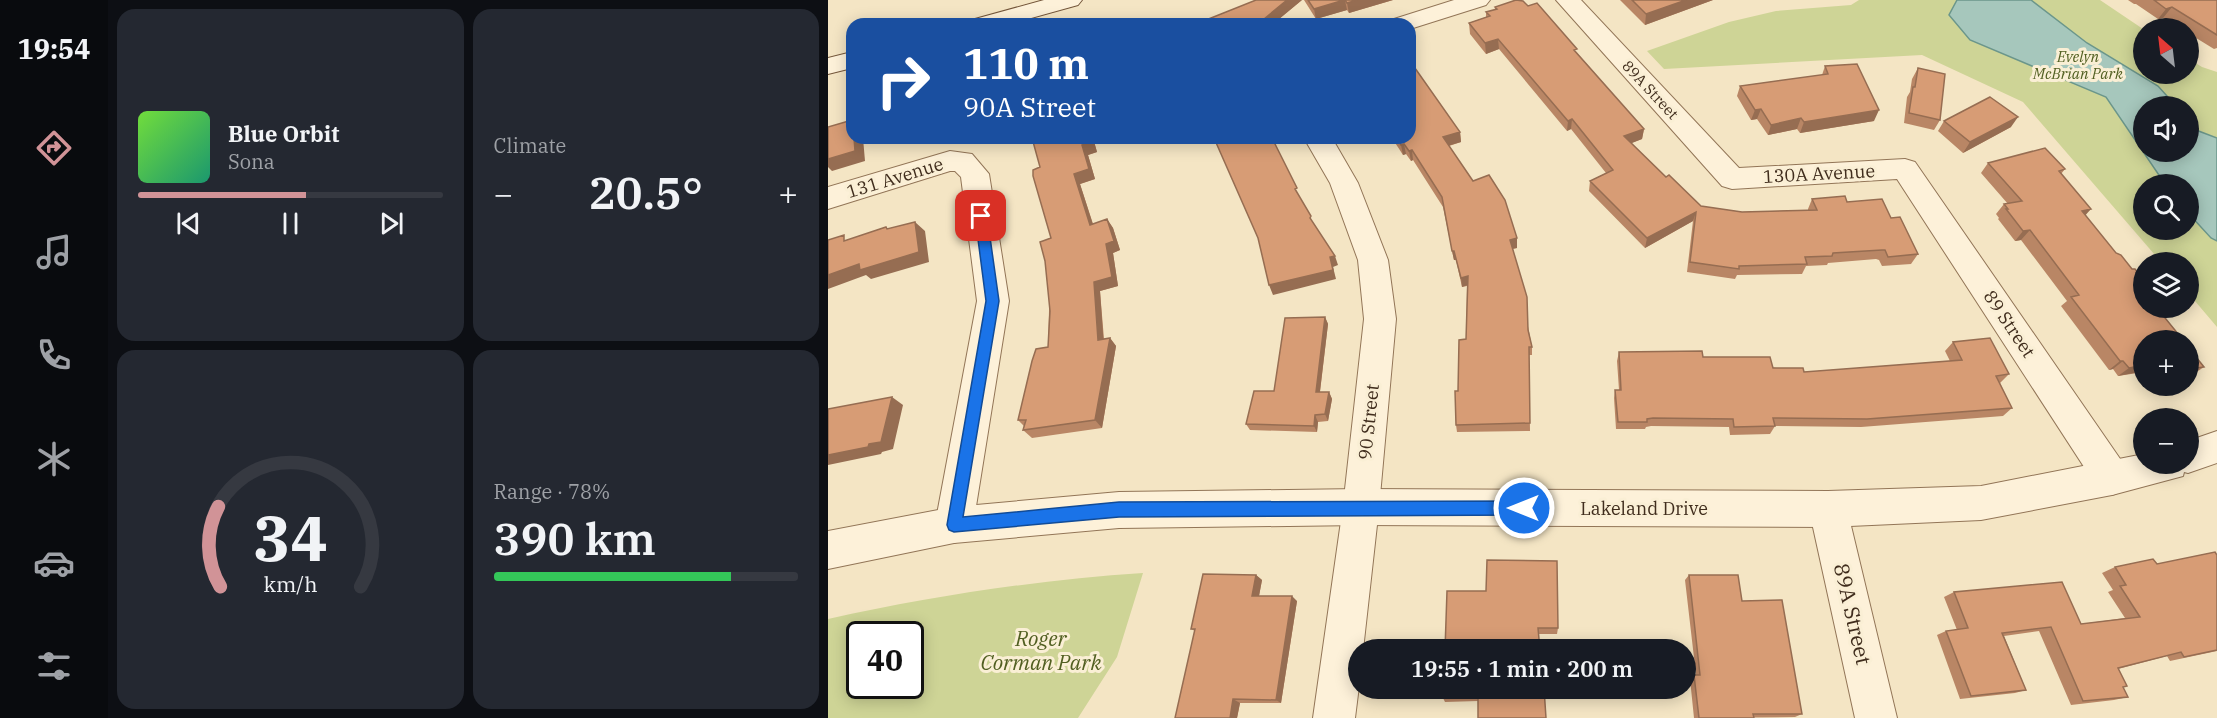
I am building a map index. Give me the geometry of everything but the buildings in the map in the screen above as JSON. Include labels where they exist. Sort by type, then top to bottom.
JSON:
[{"type":"street","points":[[1004,18],[1070,0]]},
{"type":"street","points":[[1416,20],[1478,0]]},
{"type":"street","name":"89A Street","points":[[1568,0],[1732,179]]},
{"type":"street","points":[[828,66],[846,62]]},
{"type":"street","name":"90 Street","points":[[1321,144],[1344,183],[1373,260],[1380,319],[1361,507],[1334,718]]},
{"type":"street","name":"131 Avenue","points":[[828,198],[950,160],[962,161],[975,174],[993,301],[954,525]]},
{"type":"street","name":"130A Avenue","points":[[1732,179],[1905,169]]},
{"type":"street","name":"89 Street","points":[[1905,169],[2112,478]]},
{"type":"street","points":[[2199,453],[2217,447]]},
{"type":"street","name":"Lakeland Drive","points":[[828,550],[954,525],[1119,510],[1361,507],[1828,509],[1981,503],[2133,473]]},
{"type":"street","name":"89A Street","points":[[1828,509],[1876,718]]},
{"type":"green space","name":"Evelyn McBrian Park","points":[[1859,0],[2100,0],[2133,22],[2133,84],[2199,84],[2199,65],[2217,72],[2217,327],[2199,306],[2199,252],[2152,252],[2142,240],[2199,240],[2199,174],[2133,174],[2133,230],[2023,102],[1922,55],[1664,69],[1647,51],[1729,22],[1776,11],[1851,5]]},
{"type":"green space","name":"Roger Corman Park","points":[[1143,573],[1117,657],[1078,718],[828,718],[828,619],[906,603],[1064,580]]},
{"type":"water","points":[[1957,0],[2031,0],[2087,43],[2133,71],[2133,84],[2155,84],[2167,96],[2133,96],[2133,137],[2106,97],[1970,40],[1949,15]]},
{"type":"water","points":[[2199,131],[2217,138],[2217,241],[2199,225],[2199,174],[2158,174],[2150,162],[2199,162]]},
{"type":"route","points":[[981,216],[993,301],[954,525],[1119,510],[1361,507],[1524,508]]}]
